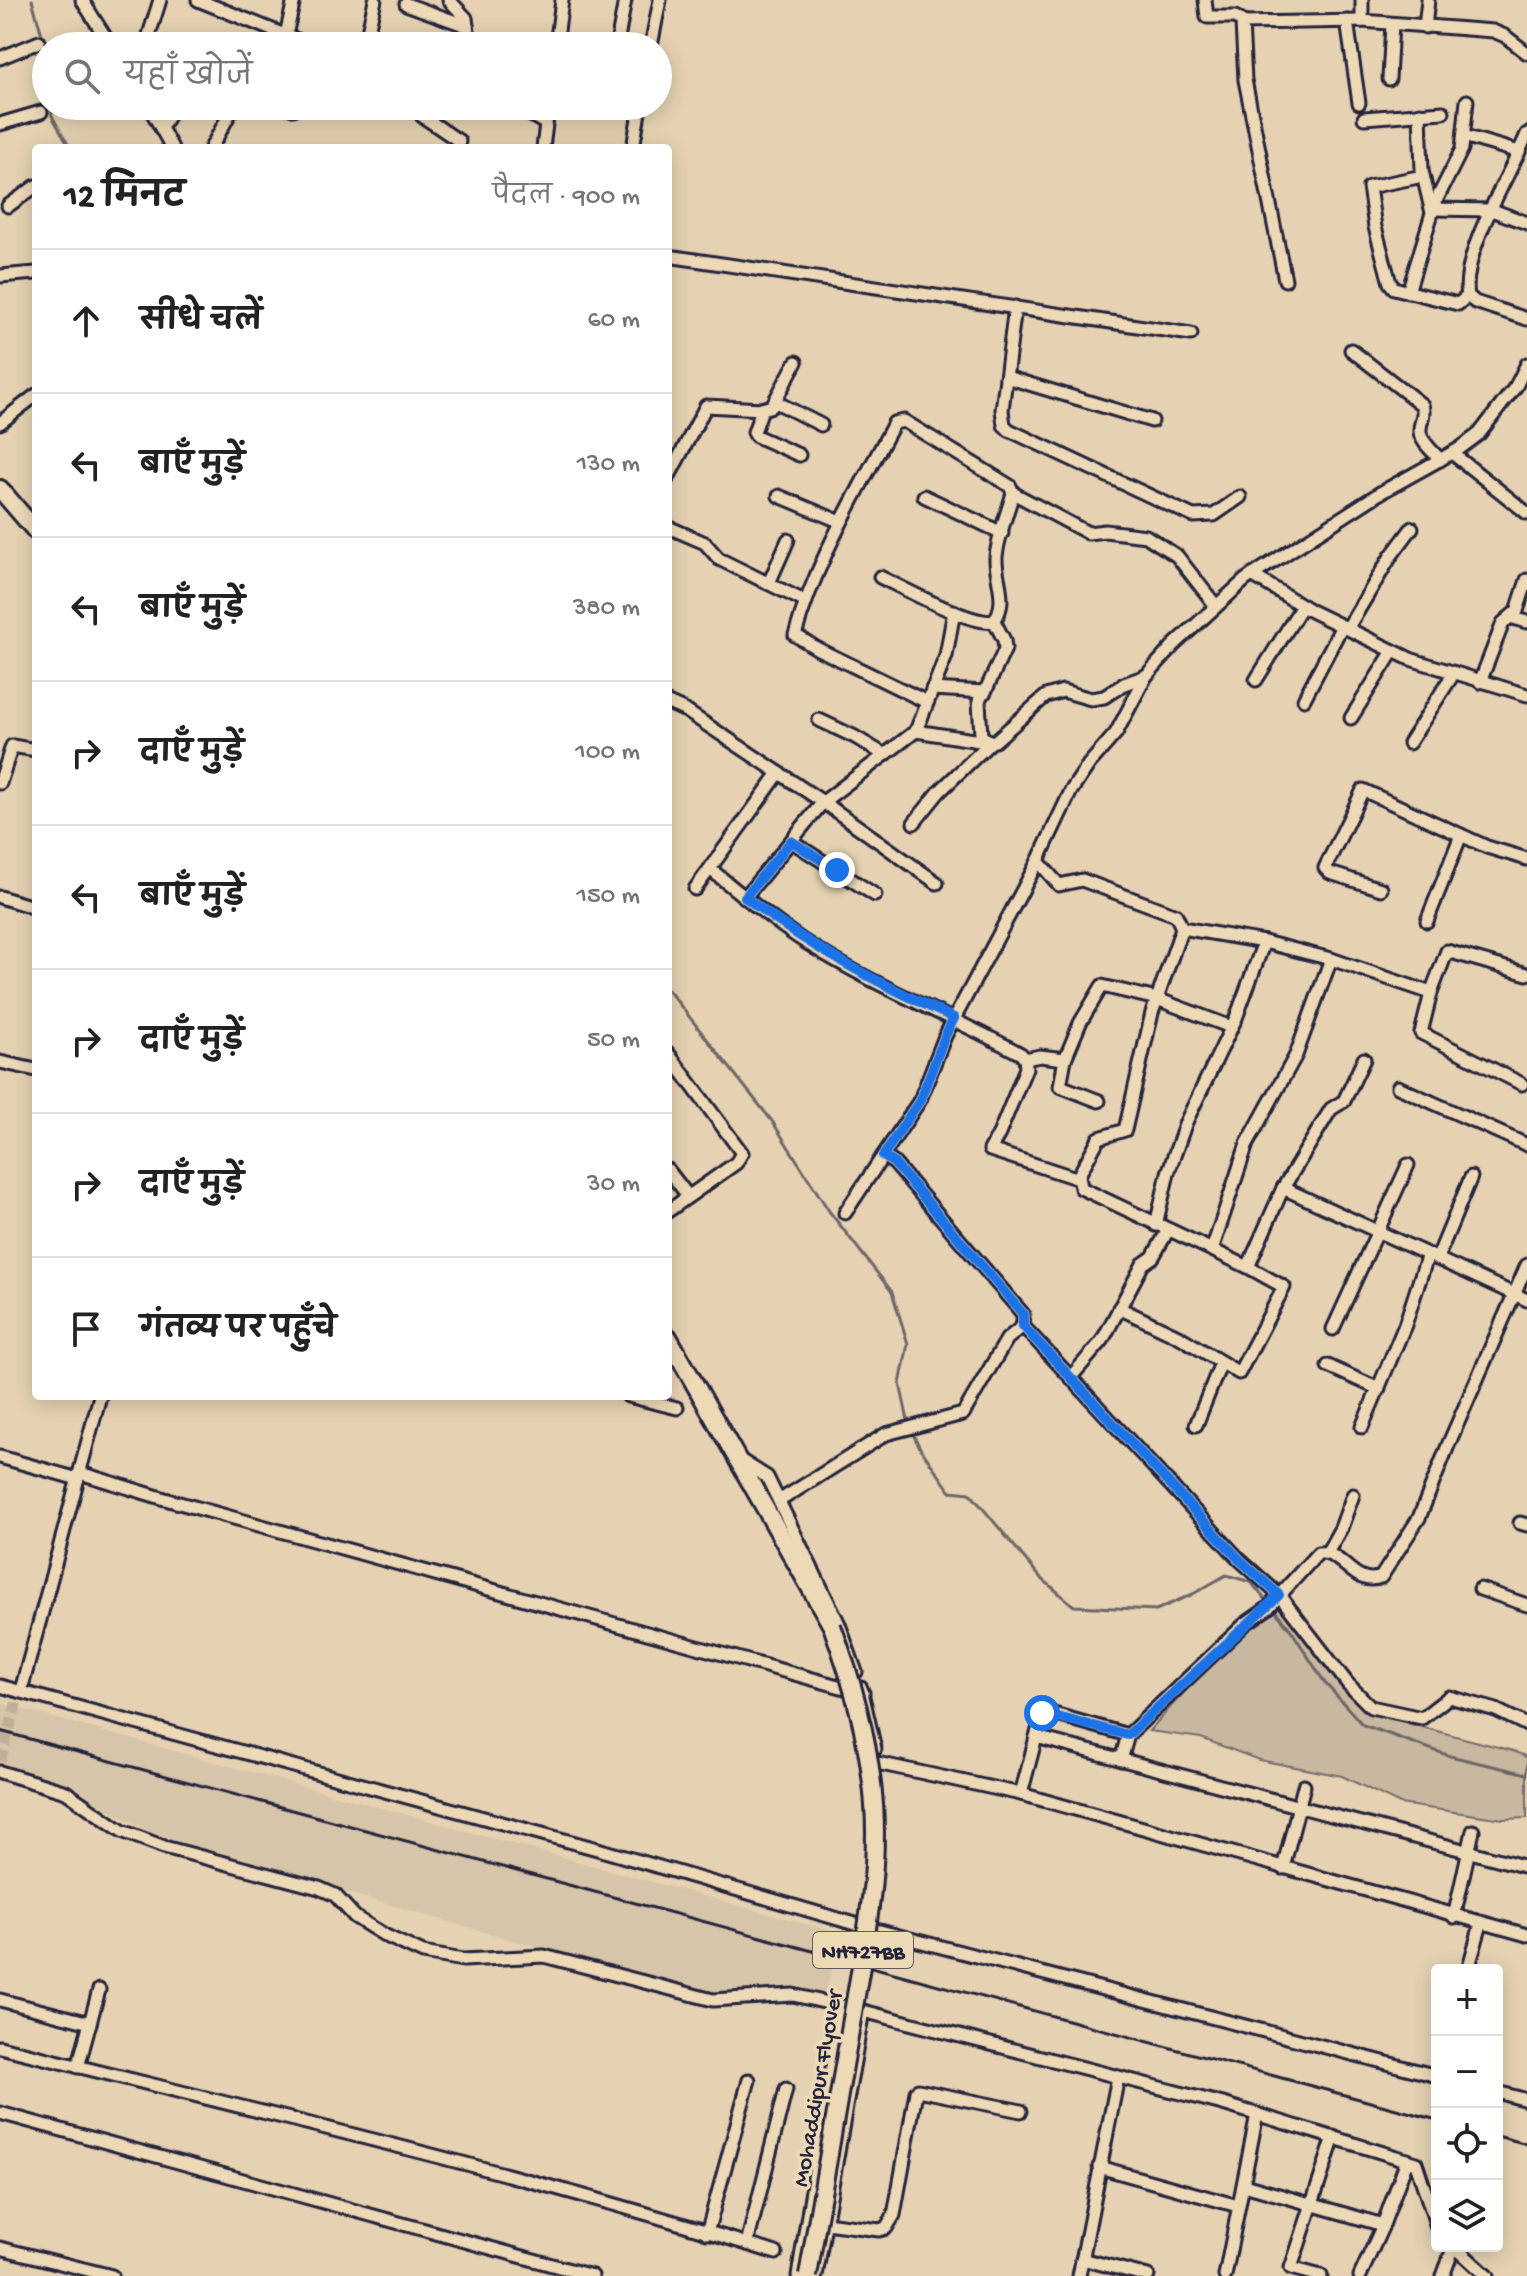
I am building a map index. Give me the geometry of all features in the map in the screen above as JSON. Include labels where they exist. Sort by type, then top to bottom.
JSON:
[{"type":"highway","points":[[0,489],[32,526]]},
{"type":"highway","name":"NH727BB","points":[[672,1344],[738,1459]]},
{"type":"highway","name":"Mohaddipur Flyover","points":[[738,1459],[832,1626],[856,1700],[873,1785],[875,1865],[871,1897],[808,2276]]},
{"type":"street","points":[[82,0],[102,32]]},
{"type":"street","points":[[150,32],[160,0]]},
{"type":"street","points":[[198,0],[271,32]]},
{"type":"street","points":[[288,32],[294,0]]},
{"type":"street","points":[[368,32],[374,0]]},
{"type":"street","points":[[449,0],[466,18],[468,32]]},
{"type":"street","points":[[558,32],[562,0]]},
{"type":"street","points":[[619,32],[625,0]]},
{"type":"street","points":[[654,32],[660,0]]},
{"type":"street","points":[[1205,0],[1207,17],[1235,17],[1243,22],[1362,21],[1493,31],[1527,53]]},
{"type":"street","points":[[1362,0],[1362,21]]},
{"type":"street","points":[[1425,27],[1428,0]]},
{"type":"street","points":[[406,4],[467,26]]},
{"type":"street","points":[[1347,21],[1359,103]]},
{"type":"street","points":[[1243,22],[1245,80],[1285,280]]},
{"type":"street","points":[[1389,79],[1392,24]]},
{"type":"street","points":[[0,58],[32,45]]},
{"type":"street","points":[[1408,292],[1432,209],[1458,157],[1464,136],[1467,101]]},
{"type":"street","points":[[1364,118],[1443,112]]},
{"type":"street","points":[[1420,113],[1423,176],[1432,209]]},
{"type":"street","points":[[0,124],[32,115]]},
{"type":"street","points":[[157,120],[170,144]]},
{"type":"street","points":[[161,128],[166,120]]},
{"type":"street","points":[[213,144],[226,120]]},
{"type":"street","points":[[428,120],[459,141],[459,144]]},
{"type":"street","points":[[539,120],[546,124]]},
{"type":"street","points":[[544,144],[546,120]]},
{"type":"street","points":[[634,144],[638,120]]},
{"type":"street","points":[[1464,136],[1524,144],[1474,250],[1467,280],[1468,296],[1475,302],[1527,319]]},
{"type":"street","points":[[1423,176],[1372,185],[1368,191],[1390,283],[1394,288],[1458,304],[1468,296]]},
{"type":"street","points":[[8,206],[32,189]]},
{"type":"street","points":[[1432,209],[1492,210],[1527,223]]},
{"type":"street","points":[[672,257],[1191,334]]},
{"type":"street","points":[[0,276],[32,273]]},
{"type":"street","points":[[1015,307],[1002,417],[1009,430],[1193,516],[1214,515],[1240,497]]},
{"type":"street","points":[[1351,350],[1422,405],[1421,437],[1440,460]]},
{"type":"street","points":[[672,470],[706,406],[762,409],[772,406],[796,362]]},
{"type":"street","points":[[845,1213],[920,1100],[945,1036],[1038,861],[1071,791],[1116,733],[1146,676],[1252,575],[1479,434],[1516,386],[1527,364]]},
{"type":"street","points":[[1006,377],[1152,421]]},
{"type":"street","points":[[0,423],[32,398]]},
{"type":"street","points":[[776,402],[821,425]]},
{"type":"street","points":[[762,409],[754,432],[756,436],[799,455]]},
{"type":"street","points":[[880,577],[954,611],[985,622],[994,621],[999,614],[1002,592],[996,558],[1013,493],[1010,486],[904,421],[894,423],[841,522],[804,601],[795,635],[927,702]]},
{"type":"street","points":[[1452,453],[1527,513]]},
{"type":"street","points":[[1013,493],[1088,533],[1105,531],[1146,536],[1177,556],[1216,606]]},
{"type":"street","points":[[779,496],[841,522]]},
{"type":"street","points":[[924,496],[1002,533]]},
{"type":"street","points":[[1304,699],[1345,627],[1412,528]]},
{"type":"street","points":[[672,529],[701,541],[715,557],[804,601]]},
{"type":"street","points":[[769,583],[788,540]]},
{"type":"street","points":[[1252,575],[1302,606],[1393,651],[1527,695]]},
{"type":"street","points":[[1480,682],[1503,623],[1517,611],[1527,580]]},
{"type":"street","points":[[1256,680],[1302,606]]},
{"type":"street","points":[[745,897],[823,802],[916,731],[946,656],[954,611]]},
{"type":"street","points":[[1510,617],[1527,622]]},
{"type":"street","points":[[991,742],[981,736],[979,701],[1005,649],[994,621]]},
{"type":"street","points":[[1351,718],[1393,651]]},
{"type":"street","points":[[1409,743],[1454,673]]},
{"type":"street","points":[[914,823],[939,792],[991,742],[1046,696],[1063,691],[1091,699],[1104,697],[1124,684],[1146,676]]},
{"type":"street","points":[[932,689],[982,693]]},
{"type":"street","points":[[672,705],[823,802],[937,883]]},
{"type":"street","points":[[819,720],[885,755]]},
{"type":"street","points":[[916,731],[991,742]]},
{"type":"street","points":[[0,783],[12,746],[32,749]]},
{"type":"street","points":[[695,889],[779,773]]},
{"type":"street","points":[[1381,889],[1330,873],[1325,868],[1360,791],[1370,792],[1487,847],[1527,859]]},
{"type":"street","points":[[1427,921],[1461,835]]},
{"type":"street","points":[[791,841],[875,895]]},
{"type":"street","points":[[1038,861],[1059,885],[1082,880],[1176,915],[1182,928],[1139,1062],[1125,1130],[1099,1138],[1079,1179],[1081,1188],[1248,1267],[1284,1289],[1241,1372],[1237,1373],[1180,1337],[1119,1308]]},
{"type":"street","points":[[710,869],[822,952],[1021,1054],[1026,1068],[990,1150],[1079,1179]]},
{"type":"street","points":[[0,897],[32,907]]},
{"type":"street","points":[[1182,928],[1264,942],[1331,959],[1431,993]]},
{"type":"street","points":[[1156,1225],[1168,1173],[1186,1122],[1231,1027],[1264,942]]},
{"type":"street","points":[[1522,1084],[1421,1033],[1431,993],[1447,951],[1527,974]]},
{"type":"street","points":[[1212,1250],[1247,1144],[1296,1055],[1331,959]]},
{"type":"street","points":[[1099,1101],[1060,1086],[1065,1059],[1080,1023],[1102,986],[1157,999],[1231,1027]]},
{"type":"street","points":[[1025,1059],[1040,1056],[1065,1059]]},
{"type":"street","points":[[1248,1267],[1283,1188],[1331,1109],[1344,1101],[1364,1059]]},
{"type":"street","points":[[0,1063],[32,1069]]},
{"type":"street","points":[[672,1208],[736,1163],[742,1153],[673,1069]]},
{"type":"street","points":[[1398,1087],[1527,1145]]},
{"type":"street","points":[[883,1156],[894,1163],[1023,1314],[1023,1326],[1278,1597],[1348,1684],[1371,1707],[1422,1718],[1449,1697],[1496,1710],[1527,1725]]},
{"type":"street","points":[[1333,1329],[1408,1165]]},
{"type":"street","points":[[672,1175],[688,1196]]},
{"type":"street","points":[[1362,1427],[1432,1256],[1471,1177]]},
{"type":"street","points":[[1283,1188],[1527,1300]]},
{"type":"street","points":[[1071,1377],[1102,1341],[1143,1264],[1153,1257],[1168,1230]]},
{"type":"street","points":[[1121,1760],[1128,1735],[1245,1624],[1268,1608],[1318,1553],[1327,1553],[1363,1580],[1372,1581],[1381,1577],[1419,1518],[1527,1265]]},
{"type":"street","points":[[779,1501],[886,1434],[963,1414],[1007,1339],[1023,1326]]},
{"type":"street","points":[[1196,1425],[1221,1363]]},
{"type":"street","points":[[1328,1366],[1379,1389]]},
{"type":"street","points":[[23,1683],[99,1400]]},
{"type":"street","points":[[644,1400],[677,1408]]},
{"type":"street","points":[[0,1457],[165,1499],[863,1693]]},
{"type":"street","points":[[738,1459],[767,1477],[839,1624],[863,1693],[877,1763],[882,1833],[879,1893],[873,1929]]},
{"type":"street","points":[[1327,1553],[1341,1528],[1353,1495]]},
{"type":"street","points":[[1480,1589],[1527,1605]]},
{"type":"street","points":[[0,1686],[601,1850],[873,1929],[1431,2074]]},
{"type":"street","points":[[1021,1794],[1043,1711],[1128,1735]]},
{"type":"street","points":[[1036,1737],[1527,1867]]},
{"type":"street","points":[[877,1763],[1021,1794],[1527,1935]]},
{"type":"street","points":[[0,1772],[66,1792],[122,1831],[164,1847],[319,1888],[335,1895],[355,1917],[423,1953],[463,1960],[544,1956],[713,2000],[793,1995],[863,2011],[1257,2114],[1416,2163],[1431,2207]]},
{"type":"street","points":[[1283,1868],[1304,1786]]},
{"type":"street","points":[[1454,1917],[1473,1831]]},
{"type":"street","points":[[1470,1964],[1481,1924]]},
{"type":"street","points":[[78,2067],[99,1990]]},
{"type":"street","points":[[0,2000],[90,2023]]},
{"type":"street","points":[[798,2276],[842,2006]]},
{"type":"street","points":[[816,2276],[863,2011]]},
{"type":"street","points":[[0,2047],[412,2151],[776,2253]]},
{"type":"street","points":[[1079,2276],[1118,2077]]},
{"type":"street","points":[[707,2233],[749,2080]]},
{"type":"street","points":[[747,2244],[786,2089]]},
{"type":"street","points":[[826,2223],[882,2230],[893,2217],[918,2090],[1021,2111]]},
{"type":"street","points":[[1503,2094],[1527,2100]]},
{"type":"street","points":[[0,2113],[592,2276]]},
{"type":"street","points":[[1225,2276],[1257,2114]]},
{"type":"street","points":[[1321,2276],[1290,2272],[1334,2137]]},
{"type":"street","points":[[1360,2276],[1407,2160]]},
{"type":"street","points":[[1099,2167],[1238,2206]]},
{"type":"street","points":[[1244,2185],[1383,2225]]},
{"type":"street","points":[[0,2248],[112,2276]]},
{"type":"street","points":[[1443,2276],[1456,2252]]},
{"type":"street","points":[[1462,2252],[1487,2276]]},
{"type":"street","points":[[1082,2259],[1148,2276]]},
{"type":"shaded area","points":[[1278,1604],[1317,1648],[1360,1705],[1410,1724],[1527,1757],[1527,1818],[1503,1819],[1400,1804],[1342,1776],[1259,1760],[1201,1738],[1149,1731],[1226,1649]]},
{"type":"shaded area","points":[[0,1703],[842,1934],[825,1994],[788,1989],[709,1996],[163,1840],[69,1787],[0,1768]]},
{"type":"waterway","points":[[32,0],[41,32]]},
{"type":"waterway","points":[[54,120],[68,144]]},
{"type":"waterway","points":[[672,995],[772,1121],[829,1211],[892,1292],[908,1344],[900,1384],[909,1425]]},
{"type":"waterway","points":[[912,1432],[950,1491],[970,1493],[1040,1577],[1074,1606],[1156,1610],[1226,1575],[1251,1582],[1267,1602]]},
{"type":"waterway","points":[[1272,1607],[1291,1630],[1325,1683],[1363,1725],[1450,1756],[1527,1774]]},
{"type":"tunnel","points":[[0,1761],[22,1684]]},
{"type":"railway","points":[[0,1731],[1431,2118]]},
{"type":"railway","points":[[1503,2138],[1527,2144]]},
{"type":"route","points":[[837,870],[791,841],[745,897],[802,940],[877,982],[954,1018],[920,1100],[883,1156],[894,1163],[1023,1314],[1023,1326],[1239,1559],[1279,1595],[1128,1735],[1044,1711],[1042,1713]]}]
